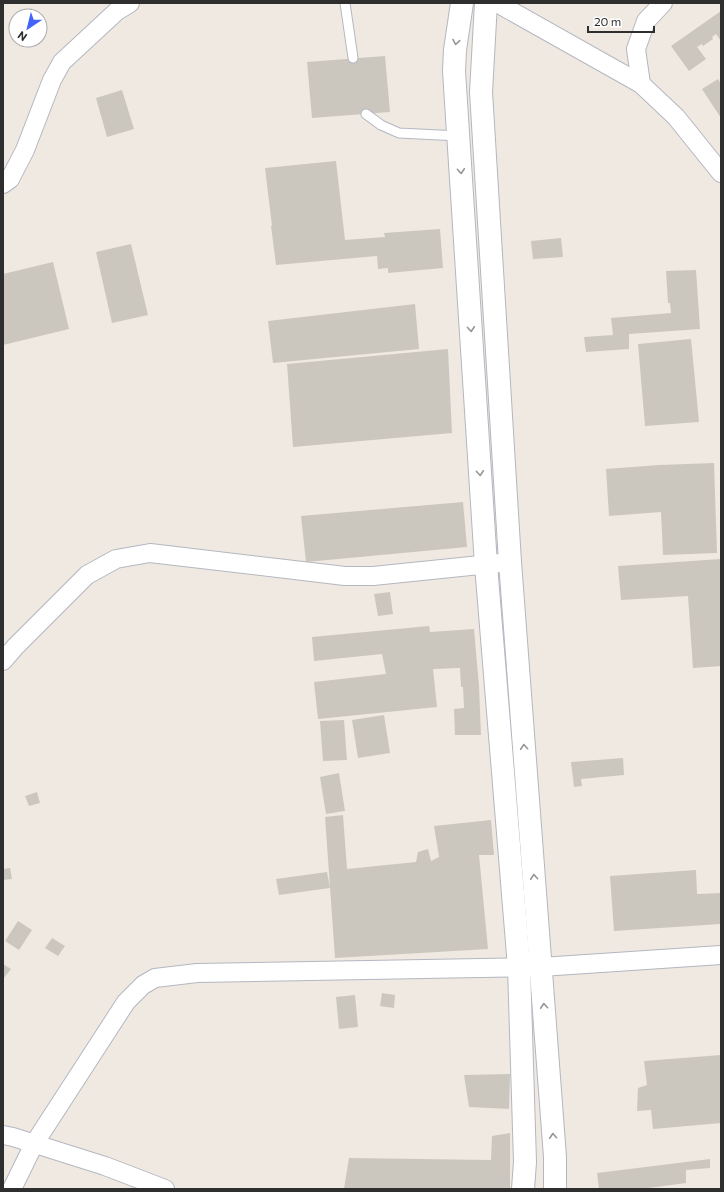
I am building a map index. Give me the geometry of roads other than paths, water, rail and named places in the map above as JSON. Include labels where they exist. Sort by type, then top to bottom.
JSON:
[{"type":"street","points":[[3,184],[10,179],[25,150],[52,80],[62,62],[117,12],[130,3]]},
{"type":"street","points":[[462,3],[455,50],[454,71],[486,565],[519,967],[525,1162],[523,1189]]},
{"type":"street","points":[[486,3],[481,92],[510,562],[555,1157],[555,1189]]},
{"type":"street","points":[[497,3],[641,84],[676,117],[721,173]]},
{"type":"street","points":[[641,84],[636,49],[646,21],[663,3]]},
{"type":"street","points":[[470,303],[494,300]]},
{"type":"street","points":[[478,446],[503,445]]},
{"type":"street","points":[[3,661],[87,575],[116,559],[150,553],[345,576],[373,576],[510,562]]},
{"type":"street","points":[[12,1189],[34,1144],[126,1002],[143,985],[155,978],[197,973],[519,967],[721,955]]},
{"type":"street","points":[[3,1135],[105,1166],[165,1189]]},
{"type":"street","points":[[525,1162],[555,1157]]},
{"type":"lane","points":[[345,3],[353,58]]},
{"type":"lane","points":[[366,114],[381,125],[400,133],[459,136]]}]
